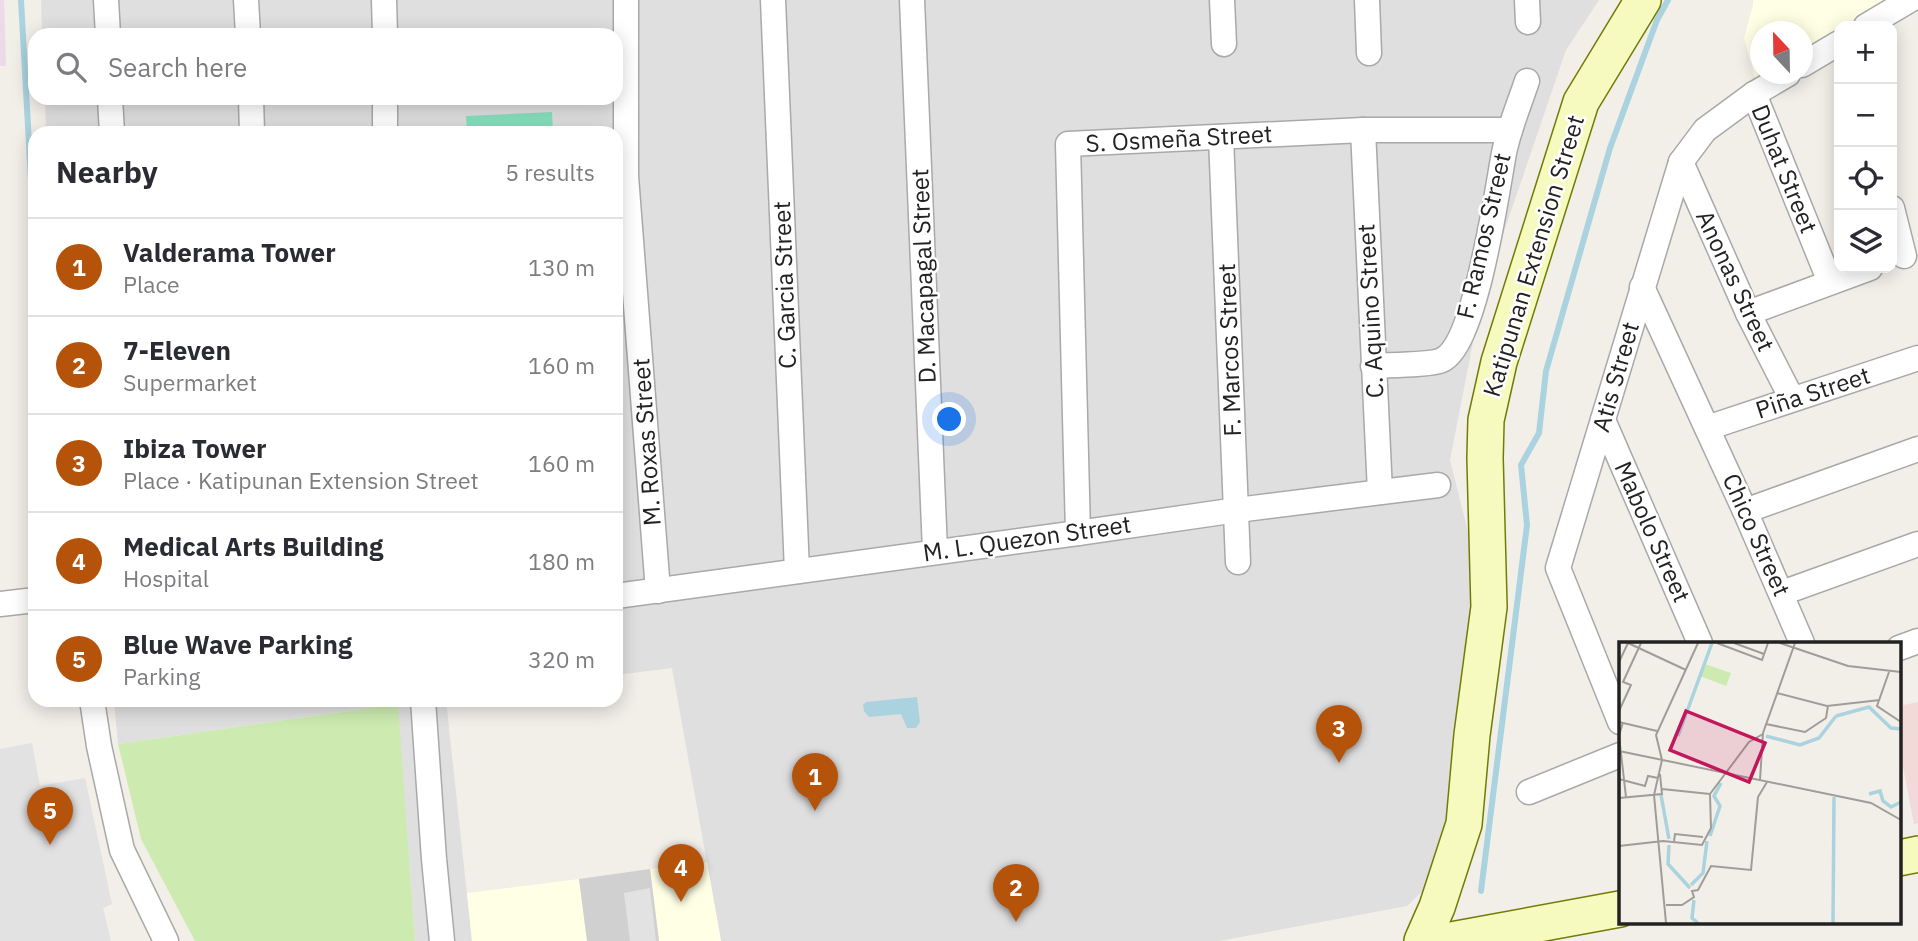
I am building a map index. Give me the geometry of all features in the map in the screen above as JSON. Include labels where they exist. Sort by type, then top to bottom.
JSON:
[{"type":"street","points":[[106,0],[107,28]]},
{"type":"street","points":[[246,0],[248,28]]},
{"type":"street","points":[[384,0],[385,28]]},
{"type":"street","name":"M. Roxas Street","points":[[626,0],[626,176],[658,591]]},
{"type":"street","name":"C. Garcia Street","points":[[773,0],[797,571]]},
{"type":"street","name":"D. Macapagal Street","points":[[912,0],[936,551]]},
{"type":"street","points":[[1222,0],[1224,44]]},
{"type":"street","points":[[1367,0],[1369,53]]},
{"type":"street","name":"Katipunan Extension Street","points":[[1422,941],[1437,907],[1464,824],[1472,734],[1489,607],[1486,421],[1499,362],[1580,102],[1643,0]]},
{"type":"street","points":[[1875,21],[1910,0]]},
{"type":"street","points":[[1813,58],[1834,46]]},
{"type":"street","name":"F. Ramos Street","points":[[1373,366],[1441,361],[1454,349],[1474,302],[1499,191],[1504,153],[1527,81]]},
{"type":"street","name":"Atis Street","points":[[1619,720],[1558,568],[1681,162],[1705,130],[1771,84]]},
{"type":"street","name":"Duhat Street","points":[[1754,94],[1830,282]]},
{"type":"street","points":[[110,105],[112,126]]},
{"type":"street","points":[[251,105],[252,126]]},
{"type":"street","points":[[385,105],[385,126]]},
{"type":"street","name":"S. Osmeña Street","points":[[1078,533],[1068,144],[1363,130],[1510,130]]},
{"type":"street","name":"C. Aquino Street","points":[[1363,130],[1380,492]]},
{"type":"street","name":"F. Marcos Street","points":[[1221,138],[1238,562]]},
{"type":"street","name":"Anonas Street","points":[[1681,162],[1748,313],[1792,399]]},
{"type":"street","points":[[1893,210],[1905,256]]},
{"type":"street","points":[[1748,313],[1856,273]]},
{"type":"street","name":"Chico Street","points":[[1642,287],[1782,593],[1802,642]]},
{"type":"street","name":"Piña Street","points":[[1707,428],[1918,358]]},
{"type":"street","name":"Mabolo Street","points":[[1603,421],[1700,642]]},
{"type":"street","points":[[1745,511],[1918,449]]},
{"type":"street","name":"M. L. Quezon Street","points":[[623,595],[1237,510],[1438,485]]},
{"type":"street","points":[[1782,593],[1918,544]]},
{"type":"street","points":[[1900,648],[1918,641]]},
{"type":"street","points":[[93,707],[122,850],[166,941]]},
{"type":"street","points":[[423,707],[442,941]]},
{"type":"street","points":[[1529,792],[1619,755]]},
{"type":"street","points":[[1900,858],[1918,854]]},
{"type":"street","points":[[1446,941],[1619,909]]},
{"type":"shaded area","points":[[0,0],[4,0],[6,66],[0,66]]},
{"type":"shaded area","points":[[41,0],[1599,0],[1566,50],[1482,296],[1450,460],[1475,560],[1476,609],[1449,812],[1426,888],[1407,906],[1219,941],[721,941],[672,668],[623,674],[623,126],[46,126],[45,105],[623,105],[623,28],[42,28]]},
{"type":"shaded area","points":[[1753,0],[1892,0],[1858,21],[1834,21],[1834,36],[1813,50],[1813,21],[1750,21],[1750,59],[1744,38]]},
{"type":"shaded area","points":[[1918,702],[1918,823],[1914,824],[1900,751],[1900,706]]},
{"type":"shaded area","points":[[115,707],[376,707],[118,744]]},
{"type":"shaded area","points":[[397,707],[447,707],[472,941],[415,941]]},
{"type":"shaded area","points":[[32,743],[40,786],[85,778],[112,904],[103,908],[111,941],[0,941],[0,749]]},
{"type":"shaded area","points":[[707,862],[721,941],[659,941],[650,869]]},
{"type":"shaded area","points":[[650,869],[659,941],[587,941],[579,879]]},
{"type":"shaded area","points":[[579,879],[587,941],[472,941],[467,893]]},
{"type":"shaded area","points":[[650,888],[656,941],[630,941],[624,893]]},
{"type":"green space","points":[[552,112],[553,126],[467,126],[466,116]]},
{"type":"green space","points":[[377,707],[398,707],[415,941],[195,941],[141,839],[118,744]]},
{"type":"water","points":[[917,697],[920,722],[916,728],[907,728],[901,714],[869,717],[864,711],[863,705],[866,702]]},
{"type":"waterway","points":[[21,0],[28,126]]},
{"type":"waterway","points":[[1481,891],[1527,525],[1521,465],[1539,433],[1546,371],[1610,148],[1657,20],[1668,0]]},
{"type":"place","name":"Ibiza Tower","points":[[1339,763]]},
{"type":"place","name":"Valderama Tower","points":[[815,811]]},
{"type":"place","name":"Blue Wave Parking","points":[[50,845]]},
{"type":"place","name":"Medical Arts Building","points":[[681,902]]},
{"type":"place","name":"7-Eleven","points":[[1016,922]]}]
